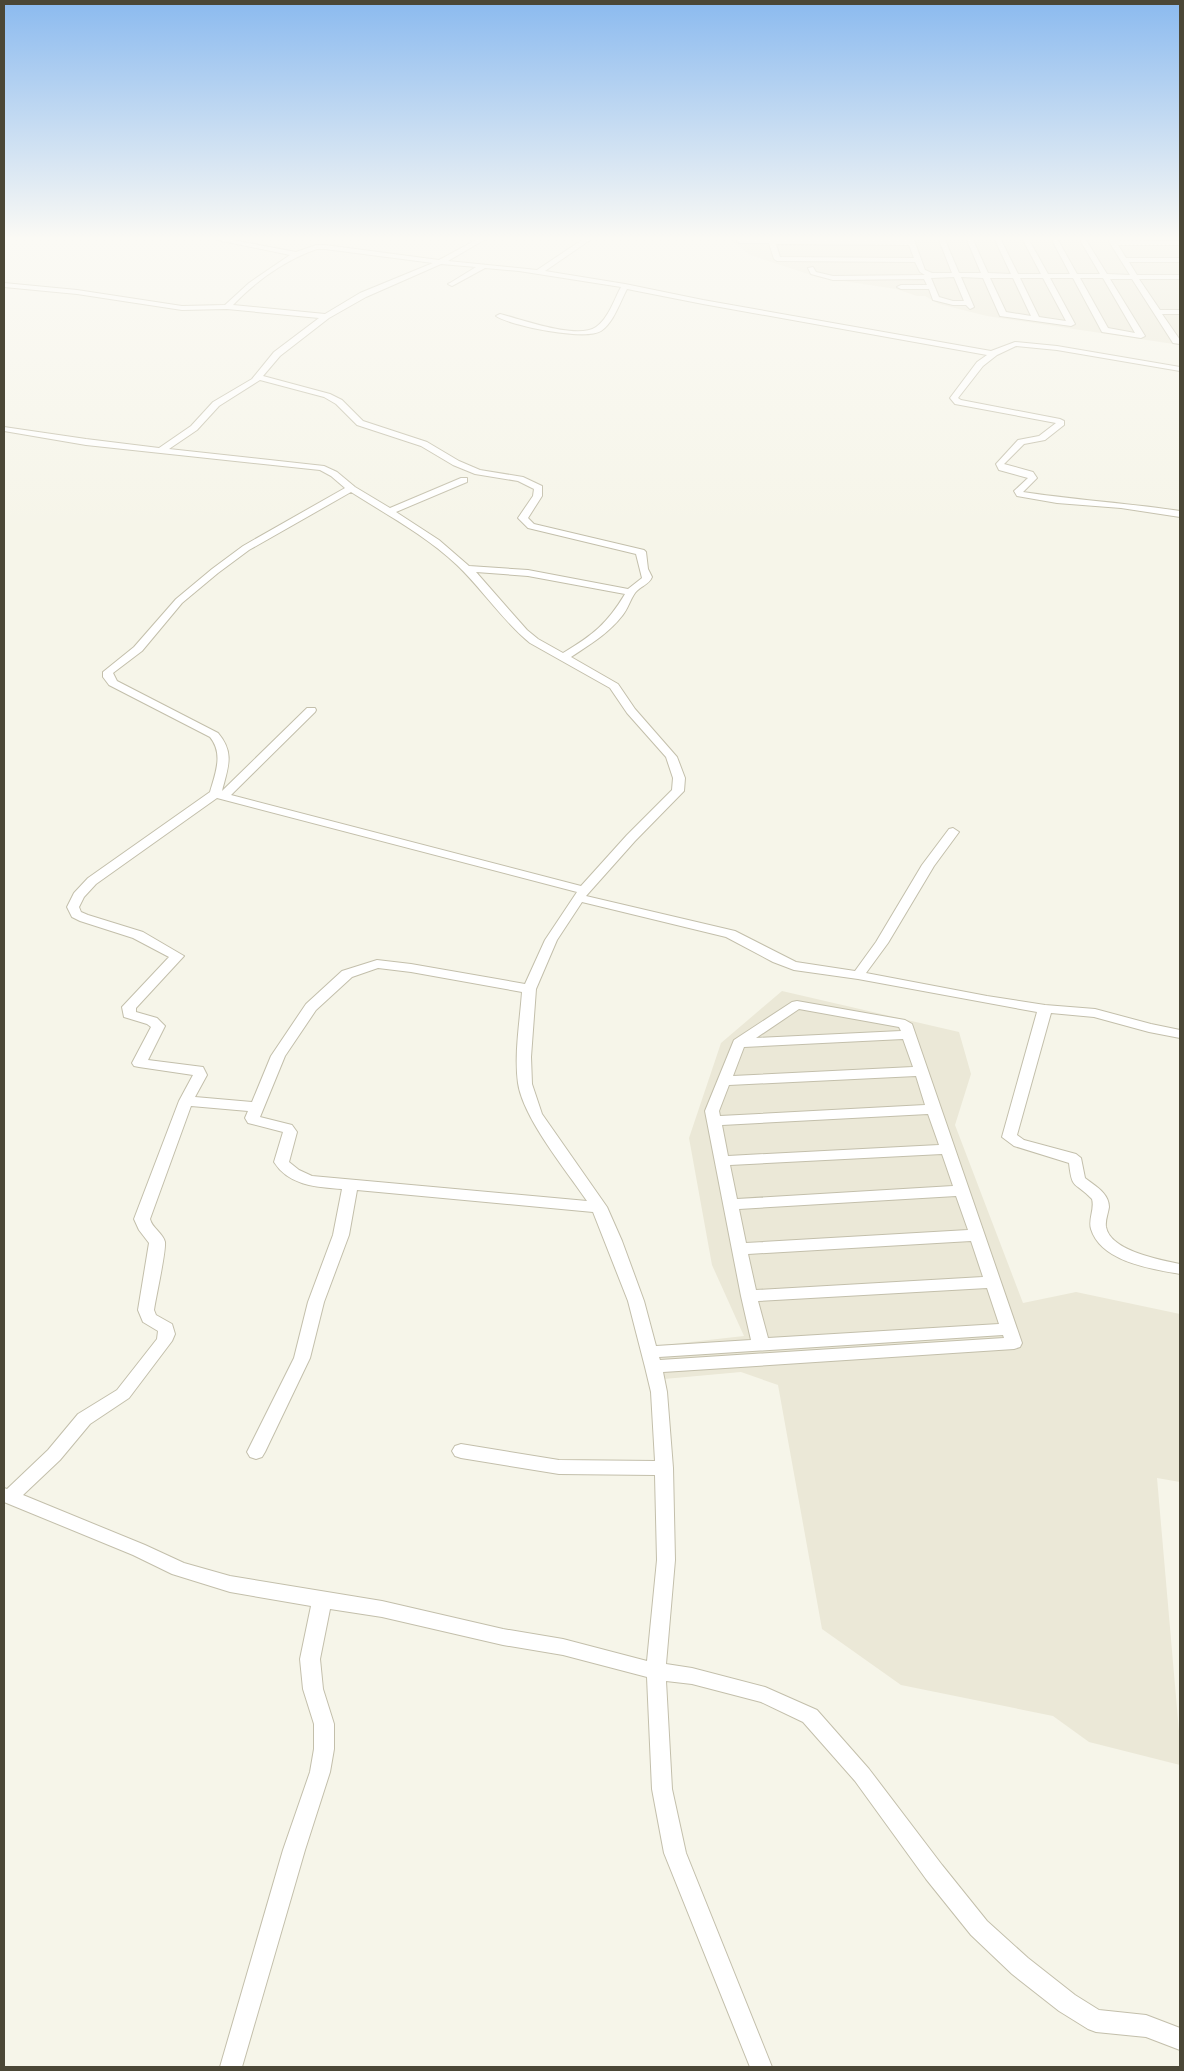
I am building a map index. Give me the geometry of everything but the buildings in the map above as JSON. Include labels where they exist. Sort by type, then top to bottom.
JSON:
[{"type":"street","points":[[161,450],[194,428],[216,404],[248,387],[260,378],[277,354],[299,337]]},
{"type":"street","points":[[903,337],[993,354]]},
{"type":"street","points":[[1180,368],[1012,344],[993,354],[980,364],[954,398],[958,402],[1056,420],[1061,423],[1042,438],[1021,442],[1000,464],[1002,468],[1030,474],[1033,478],[1022,486],[1018,491],[1020,494],[1180,514]]},
{"type":"street","points":[[260,378],[325,394],[337,400],[352,418],[360,423],[424,444],[463,466],[478,472],[520,480],[539,488],[538,496],[526,510],[523,518],[526,523],[542,529],[641,552],[643,569],[647,577],[631,592],[616,617],[606,628],[594,638],[563,657]]},
{"type":"street","points":[[4,429],[86,442],[321,468],[336,474],[351,488],[390,510],[436,542],[466,568],[523,632],[534,641],[616,688],[632,712],[669,751],[679,784],[678,791],[631,838],[581,894],[551,940],[529,989],[524,1057],[525,1084],[535,1114],[599,1207],[614,1241],[636,1301],[652,1360],[659,1392],[664,1468],[666,1560],[656,1671],[662,1788],[675,1853],[761,2067]]},
{"type":"street","points":[[390,510],[464,480]]},
{"type":"street","points":[[219,795],[225,754],[222,742],[214,735],[113,683],[108,677],[108,672],[138,649],[179,601],[215,571],[246,548],[351,488]]},
{"type":"street","points":[[466,568],[528,573],[631,592]]},
{"type":"street","points":[[311,710],[219,795],[92,881],[78,896],[73,908],[76,914],[84,918],[138,935],[177,956],[134,1001],[128,1011],[129,1014],[152,1021],[158,1026],[139,1062],[140,1065],[198,1070],[200,1075],[186,1101],[142,1219],[145,1230],[156,1237],[157,1243],[146,1310],[149,1318],[166,1328],[167,1334],[164,1341],[124,1394],[84,1419],[54,1455],[7,1496],[139,1550],[180,1569],[230,1584],[382,1609],[494,1635],[563,1647],[656,1671],[692,1676],[765,1695],[810,1716],[862,1775],[934,1872],[979,1928],[1020,1966],[1066,2003],[1096,2021],[1146,2026],[1180,2039]]},
{"type":"street","points":[[219,795],[730,934],[743,938],[784,963],[1045,1009],[1095,1013],[1149,1028],[1180,1034]]},
{"type":"street","points":[[858,975],[882,943],[928,865],[953,832]]},
{"type":"street","points":[[529,989],[411,968],[377,964],[353,971],[340,979],[311,1007],[278,1056],[253,1120],[289,1129],[281,1162],[285,1169],[310,1181],[471,1197],[599,1207]]},
{"type":"street","points":[[761,1345],[749,1296],[712,1111],[739,1043],[797,1005],[905,1024],[1011,1336]]},
{"type":"street","points":[[1045,1009],[1009,1137],[1019,1143],[1074,1159],[1077,1165],[1078,1180],[1097,1193],[1100,1199],[1098,1228],[1104,1238],[1114,1248],[1136,1261],[1180,1269]]},
{"type":"street","points":[[739,1043],[908,1035]]},
{"type":"street","points":[[724,1081],[921,1071]]},
{"type":"street","points":[[186,1101],[257,1107]]},
{"type":"street","points":[[714,1121],[934,1109]]},
{"type":"street","points":[[722,1161],[947,1149]]},
{"type":"street","points":[[256,1452],[302,1358],[316,1302],[341,1235],[351,1184]]},
{"type":"street","points":[[730,1204],[962,1191]]},
{"type":"street","points":[[740,1248],[977,1235]]},
{"type":"street","points":[[749,1296],[993,1282]]},
{"type":"street","points":[[652,1360],[1011,1336]]},
{"type":"street","points":[[652,1360],[761,1345],[1011,1336]]},
{"type":"street","points":[[461,1451],[559,1467],[664,1468]]},
{"type":"street","points":[[231,2067],[291,1859],[320,1772],[324,1749],[324,1724],[313,1689],[310,1659],[322,1600]]},
{"type":"shaded area","points":[[1124,337],[1180,337],[1180,345]]},
{"type":"shaded area","points":[[782,991],[959,1032],[971,1074],[955,1125],[1023,1303],[1076,1292],[1180,1314],[1180,1482],[1157,1478],[1180,1743],[1180,1765],[1089,1742],[1053,1716],[901,1685],[822,1629],[778,1385],[741,1372],[664,1379],[655,1346],[744,1336],[712,1265],[689,1138],[721,1043]]}]
